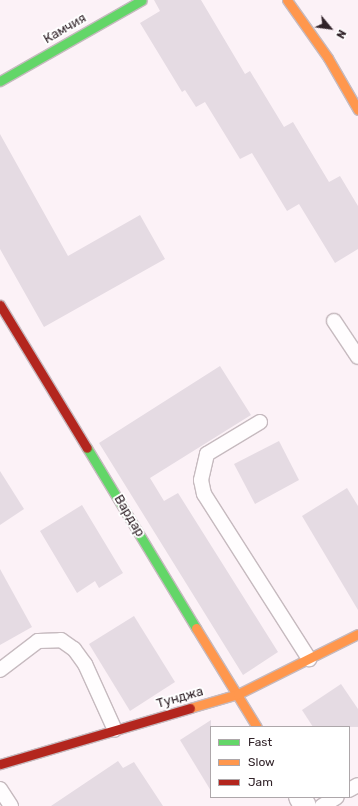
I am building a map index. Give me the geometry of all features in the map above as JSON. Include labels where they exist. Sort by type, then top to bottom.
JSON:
[{"type":"street","name":"Камчия","points":[[0,81],[142,0]]},
{"type":"street","points":[[287,0],[328,58],[358,110]]},
{"type":"street","name":"Вардар","points":[[0,305],[6,328],[238,694],[256,726]]},
{"type":"street","name":"Тунджа","points":[[0,764],[238,694],[358,634]]},
{"type":"lane","points":[[334,321],[358,357]]},
{"type":"lane","points":[[260,422],[207,454],[201,480],[204,494],[309,659]]},
{"type":"lane","points":[[0,670],[38,641],[61,640],[74,649],[84,664],[115,730]]},
{"type":"lane","points":[[0,789],[11,806]]},
{"type":"lane","points":[[322,806],[335,798]]},
{"type":"building","points":[[154,0],[201,0],[245,74],[250,71],[284,127],[293,122],[329,182],[340,176],[358,206],[358,249],[335,263],[299,204],[287,211],[252,153],[240,159],[205,102],[196,107],[185,90],[182,92],[140,23],[160,11]]},
{"type":"building","points":[[0,134],[68,256],[140,215],[165,259],[44,327],[0,249]]},
{"type":"building","points":[[220,366],[251,415],[150,478],[164,501],[178,493],[278,652],[243,675],[99,443]]},
{"type":"building","points":[[279,441],[299,480],[255,504],[234,464]]},
{"type":"building","points":[[0,471],[24,509],[0,525]]},
{"type":"building","points":[[347,488],[358,506],[358,610],[302,516]]},
{"type":"building","points":[[82,505],[123,573],[99,588],[95,581],[77,593],[40,531]]},
{"type":"building","points":[[0,569],[32,627],[0,645]]},
{"type":"building","points":[[134,616],[175,682],[130,711],[89,644]]},
{"type":"building","points":[[341,684],[358,709],[358,727],[312,726],[302,710]]},
{"type":"building","points":[[211,720],[210,789],[180,740]]},
{"type":"building","points":[[118,761],[123,768],[134,762],[163,806],[51,806]]},
{"type":"traffic: fast","points":[[0,81],[142,0]]},
{"type":"traffic: fast","points":[[87,448],[196,628]]},
{"type":"traffic: slow","points":[[287,0],[328,58],[358,110]]},
{"type":"traffic: slow","points":[[196,628],[256,726]]},
{"type":"traffic: slow","points":[[190,708],[238,694],[358,634]]},
{"type":"traffic: jam","points":[[0,305],[87,448]]},
{"type":"traffic: jam","points":[[0,764],[190,708]]}]
